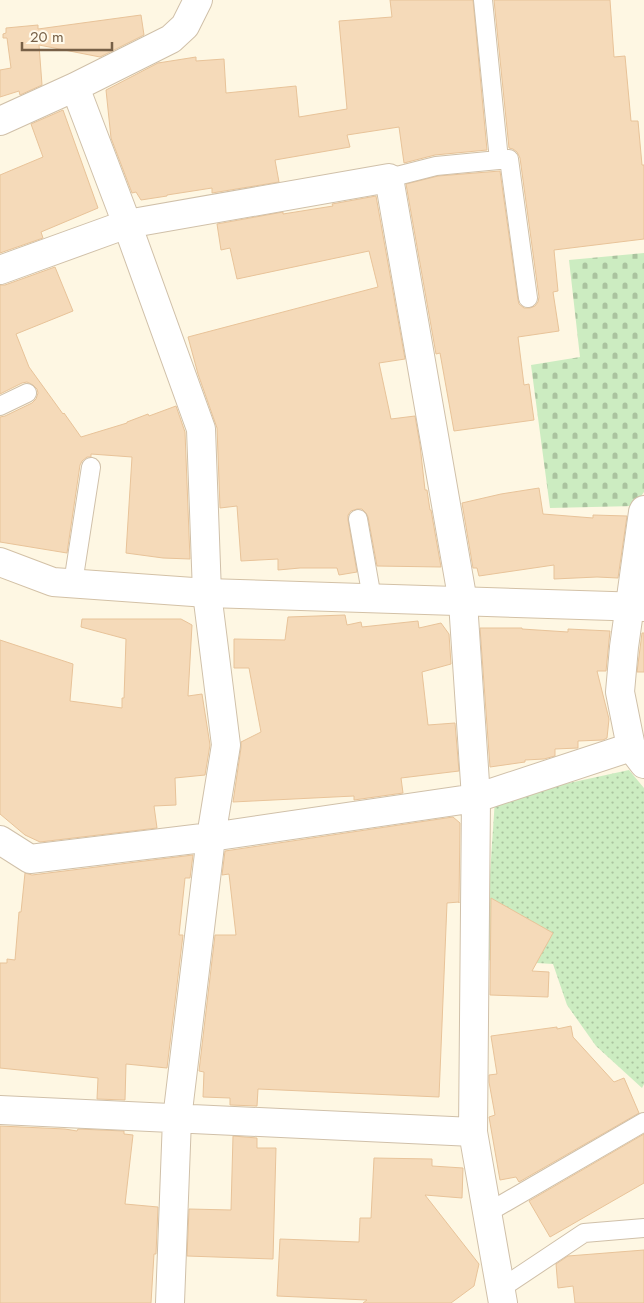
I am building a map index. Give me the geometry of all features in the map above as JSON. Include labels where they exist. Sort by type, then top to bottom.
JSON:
[{"type":"street","points":[[0,122],[171,39],[185,26],[198,0]]},
{"type":"street","points":[[75,87],[128,224],[201,429],[207,593],[226,745],[211,837],[177,1119],[170,1303]]},
{"type":"street","points":[[0,270],[128,224],[389,178],[463,602],[476,798],[473,1132],[501,1296]]},
{"type":"street","points":[[0,840],[30,859],[211,837],[476,798],[638,756],[620,692],[624,647],[637,607],[644,510]]},
{"type":"street","points":[[0,562],[53,582],[207,593],[637,607]]},
{"type":"street","points":[[0,1110],[473,1132]]},
{"type":"lane","points":[[483,0],[500,160]]},
{"type":"lane","points":[[389,178],[436,166],[509,159],[528,298]]},
{"type":"lane","points":[[0,406],[28,393]]},
{"type":"lane","points":[[73,583],[91,467]]},
{"type":"lane","points":[[358,519],[372,598]]},
{"type":"lane","points":[[487,1212],[644,1122]]},
{"type":"lane","points":[[501,1296],[584,1233],[644,1228]]},
{"type":"green space","points":[[644,253],[644,492],[634,506],[550,508],[531,365],[580,357],[569,260]]},
{"type":"green space","points":[[629,770],[644,788],[644,1084],[642,1088],[596,1046],[567,1005],[553,964],[486,960],[495,799]]},
{"type":"building","points":[[390,0],[473,0],[487,150],[435,155],[404,163],[399,127],[347,135],[350,147],[275,160],[279,182],[212,193],[212,188],[141,200],[136,192],[132,193],[111,138],[106,90],[158,63],[196,57],[196,61],[224,59],[226,93],[296,86],[299,117],[347,109],[339,21],[392,17]]},
{"type":"building","points":[[494,0],[610,0],[614,57],[625,56],[631,121],[638,121],[642,165],[644,165],[644,239],[554,250],[558,291],[553,292],[559,331],[518,337],[524,385],[529,384],[534,420],[454,431],[440,353],[436,354],[406,184],[438,176],[500,171],[519,304],[524,308],[530,308],[535,306],[539,297],[520,158],[517,152],[509,148]]},
{"type":"building","points":[[141,15],[144,35],[100,57],[39,45],[42,85],[20,95],[19,91],[0,97],[0,70],[11,68],[7,38],[3,38],[6,28],[38,25],[38,29]]},
{"type":"building","points":[[63,110],[98,208],[41,232],[43,238],[0,253],[0,175],[43,157],[31,124]]},
{"type":"building","points":[[376,196],[405,359],[379,363],[391,419],[415,416],[425,490],[427,490],[441,567],[377,566],[368,517],[362,509],[351,511],[348,515],[357,572],[339,575],[337,568],[278,570],[278,559],[241,561],[237,506],[220,508],[217,428],[198,374],[188,337],[378,287],[369,251],[237,279],[230,248],[221,250],[217,224],[283,212],[283,214],[333,206],[332,204]]},
{"type":"building","points":[[55,267],[73,311],[16,334],[29,367],[81,437],[176,406],[185,432],[190,559],[163,558],[126,553],[132,457],[91,454],[91,457],[87,457],[82,461],[67,553],[0,542],[0,417],[32,403],[38,393],[33,385],[27,382],[0,394],[0,285],[5,285]]},
{"type":"building","points":[[539,488],[543,514],[593,518],[593,515],[627,516],[618,578],[554,579],[554,565],[479,576],[477,568],[473,568],[462,503]]},
{"type":"building","points":[[345,615],[347,625],[361,622],[362,627],[418,621],[419,628],[441,623],[449,634],[451,664],[422,672],[428,725],[455,723],[459,771],[401,778],[403,793],[354,800],[354,796],[233,802],[241,742],[261,732],[249,668],[234,668],[234,639],[285,640],[288,617]]},
{"type":"building","points":[[82,619],[181,619],[192,625],[188,696],[202,694],[210,745],[205,775],[175,778],[176,805],[154,806],[157,828],[40,842],[25,835],[0,814],[0,640],[73,664],[70,701],[122,708],[126,639],[81,627]]},
{"type":"building","points":[[480,628],[522,628],[568,632],[568,629],[610,631],[606,671],[597,671],[609,719],[607,738],[603,740],[578,741],[578,748],[555,749],[555,756],[544,759],[525,760],[525,762],[490,767]]},
{"type":"building","points":[[642,633],[644,633],[644,672],[637,672]]},
{"type":"building","points":[[453,817],[460,823],[459,903],[447,903],[439,1097],[258,1089],[257,1106],[230,1105],[230,1098],[203,1097],[204,1072],[199,1071],[215,935],[236,935],[229,874],[222,875],[225,851]]},
{"type":"building","points":[[193,855],[190,878],[185,878],[179,935],[183,935],[167,1068],[126,1064],[125,1100],[97,1099],[98,1078],[0,1068],[0,963],[7,963],[7,959],[15,960],[19,912],[21,912],[25,873],[32,875]]},
{"type":"building","points":[[491,898],[553,933],[532,971],[549,972],[548,997],[490,995]]},
{"type":"building","points":[[571,1026],[573,1037],[614,1082],[624,1078],[639,1113],[519,1182],[516,1177],[500,1180],[489,1117],[495,1115],[489,1075],[497,1074],[491,1036]]},
{"type":"building","points":[[0,1126],[77,1131],[78,1129],[124,1131],[124,1134],[133,1135],[125,1204],[158,1207],[151,1303],[0,1303]]},
{"type":"building","points":[[644,1134],[644,1183],[550,1237],[529,1201]]},
{"type":"building","points":[[233,1136],[257,1138],[257,1148],[276,1148],[273,1259],[187,1256],[189,1209],[231,1210]]},
{"type":"building","points":[[374,1158],[432,1159],[432,1166],[463,1168],[462,1198],[425,1195],[479,1264],[474,1286],[451,1303],[363,1303],[367,1300],[277,1296],[280,1239],[359,1242],[360,1218],[371,1218]]},
{"type":"building","points":[[644,1250],[644,1303],[575,1303],[573,1286],[558,1288],[556,1264],[568,1256]]}]
